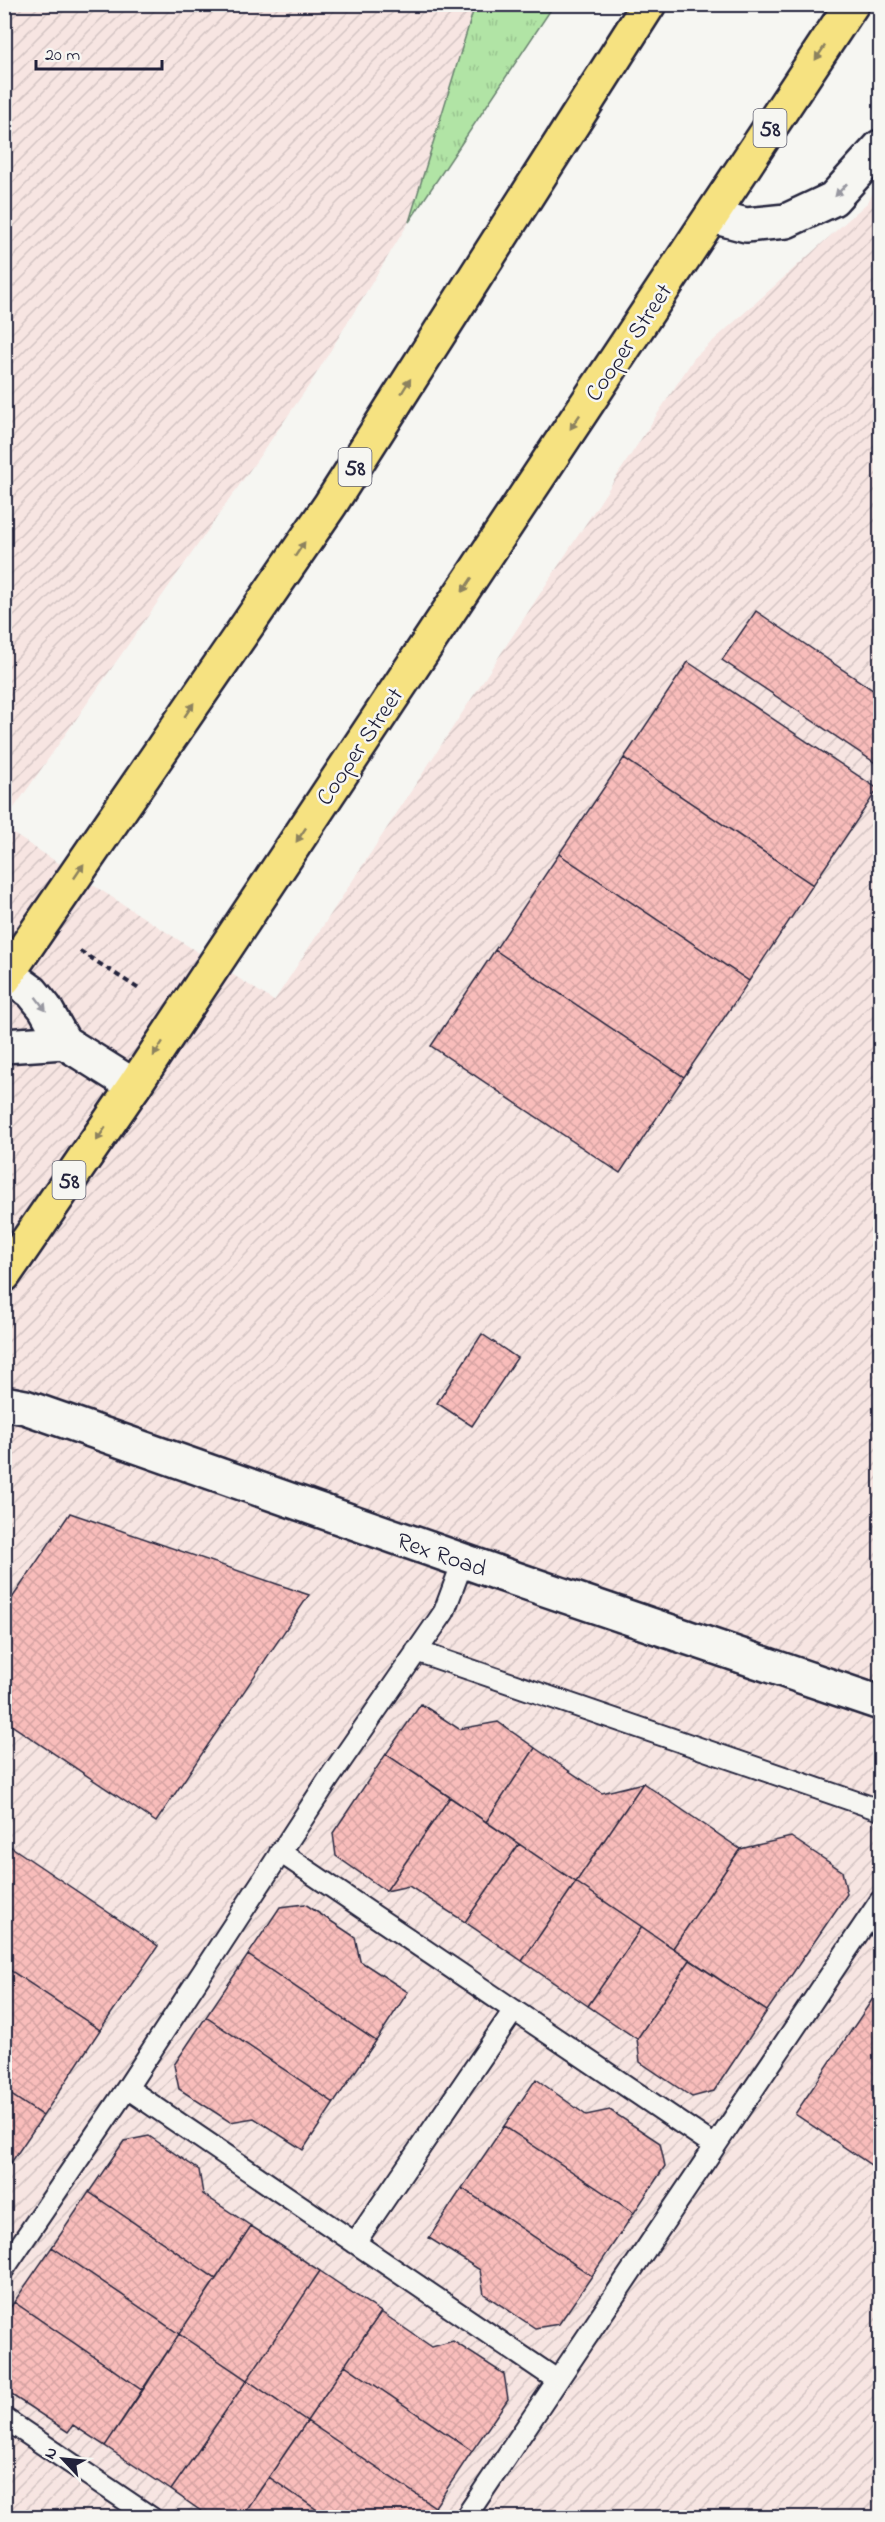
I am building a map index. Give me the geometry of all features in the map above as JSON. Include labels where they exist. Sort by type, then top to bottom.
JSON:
[{"type":"main road","name":"58","points":[[6,975],[330,505],[649,4]]},
{"type":"main road","name":"Cooper Street","points":[[4,1275],[134,1086],[852,4]]},
{"type":"street","points":[[712,216],[746,225],[786,222],[833,199],[878,155]]},
{"type":"street","points":[[6,975],[32,992],[45,1008],[64,1042],[134,1086]]},
{"type":"street","points":[[4,1046],[64,1042]]},
{"type":"street","name":"Rex Road","points":[[4,1403],[25,1407],[463,1561],[880,1703]]},
{"type":"lane","points":[[4,2269],[127,2088],[280,1852],[444,1612],[463,1561]]},
{"type":"lane","points":[[417,1652],[880,1810]]},
{"type":"lane","points":[[280,1852],[715,2146]]},
{"type":"lane","points":[[465,2517],[880,1902]]},
{"type":"lane","points":[[356,2243],[514,2010]]},
{"type":"lane","points":[[127,2088],[557,2379]]},
{"type":"lane","points":[[4,2418],[152,2517]]},
{"type":"path","points":[[80,951],[138,989]]},
{"type":"shaded area","points":[[5,5],[475,5],[409,222],[310,384],[5,821]]},
{"type":"shaded area","points":[[880,182],[880,2517],[5,2517],[4,828],[274,1001],[694,358],[867,203]]},
{"type":"green space","points":[[475,5],[554,5],[409,222]]},
{"type":"building","points":[[756,611],[880,695],[880,766],[722,660]]},
{"type":"building","points":[[688,662],[878,789],[813,885],[624,758]]},
{"type":"building","points":[[624,758],[813,885],[749,981],[559,854]]},
{"type":"building","points":[[559,854],[749,981],[684,1077],[495,950]]},
{"type":"building","points":[[495,950],[684,1077],[620,1173],[431,1046]]},
{"type":"building","points":[[482,1334],[517,1358],[472,1426],[437,1403]]},
{"type":"building","points":[[70,1513],[309,1595],[156,1822],[4,1720],[4,1610]]},
{"type":"building","points":[[421,1704],[459,1729],[498,1722],[535,1748],[486,1822],[386,1754]]},
{"type":"building","points":[[535,1748],[602,1793],[643,1783],[576,1882],[486,1822]]},
{"type":"building","points":[[386,1754],[450,1797],[386,1891],[336,1856],[333,1833]]},
{"type":"building","points":[[643,1783],[740,1849],[673,1948],[576,1882]]},
{"type":"building","points":[[450,1797],[519,1844],[465,1922],[409,1886],[386,1891]]},
{"type":"building","points":[[791,1837],[842,1871],[847,1894],[767,2011],[673,1948],[740,1849]]},
{"type":"building","points":[[4,1842],[158,1946],[100,2030],[4,1966]]},
{"type":"building","points":[[519,1844],[576,1882],[522,1961],[465,1922]]},
{"type":"building","points":[[576,1882],[642,1927],[588,2006],[522,1961]]},
{"type":"building","points":[[305,1904],[355,1937],[360,1961],[408,1992],[376,2041],[248,1955],[280,1907]]},
{"type":"building","points":[[642,1927],[690,1960],[637,2039],[588,2006]]},
{"type":"building","points":[[248,1955],[376,2041],[334,2103],[206,2017]]},
{"type":"building","points":[[690,1960],[767,2011],[714,2091],[692,2097],[640,2062],[637,2039]]},
{"type":"building","points":[[4,1966],[100,2030],[43,2116],[4,2090]]},
{"type":"building","points":[[880,1988],[880,2171],[795,2114]]},
{"type":"building","points":[[206,2017],[334,2103],[303,2150],[254,2118],[230,2122],[179,2089],[174,2065]]},
{"type":"building","points":[[536,2079],[586,2115],[610,2110],[660,2143],[665,2166],[634,2213],[504,2126]]},
{"type":"building","points":[[4,2090],[43,2116],[4,2173]]},
{"type":"building","points":[[504,2126],[634,2213],[592,2276],[462,2188]]},
{"type":"building","points":[[149,2136],[199,2170],[203,2194],[251,2226],[216,2279],[89,2192],[124,2141]]},
{"type":"building","points":[[462,2188],[592,2276],[559,2324],[535,2328],[484,2294],[480,2270],[429,2238]]},
{"type":"building","points":[[89,2192],[216,2279],[179,2334],[52,2247]]},
{"type":"building","points":[[251,2226],[320,2271],[247,2380],[179,2334]]},
{"type":"building","points":[[52,2247],[179,2334],[143,2390],[14,2302]]},
{"type":"building","points":[[320,2271],[381,2312],[307,2421],[247,2380]]},
{"type":"building","points":[[14,2302],[143,2390],[105,2446],[73,2425],[68,2432],[4,2390],[4,2317]]},
{"type":"building","points":[[381,2312],[432,2347],[453,2341],[504,2374],[508,2399],[472,2451],[345,2365]]},
{"type":"building","points":[[179,2334],[247,2380],[171,2490],[105,2446]]},
{"type":"building","points":[[345,2365],[472,2451],[435,2507],[307,2421]]},
{"type":"building","points":[[247,2380],[307,2421],[241,2518],[211,2518],[171,2490]]},
{"type":"building","points":[[307,2421],[435,2507],[428,2518],[329,2518],[269,2477]]},
{"type":"building","points":[[269,2477],[329,2518],[241,2518]]}]
